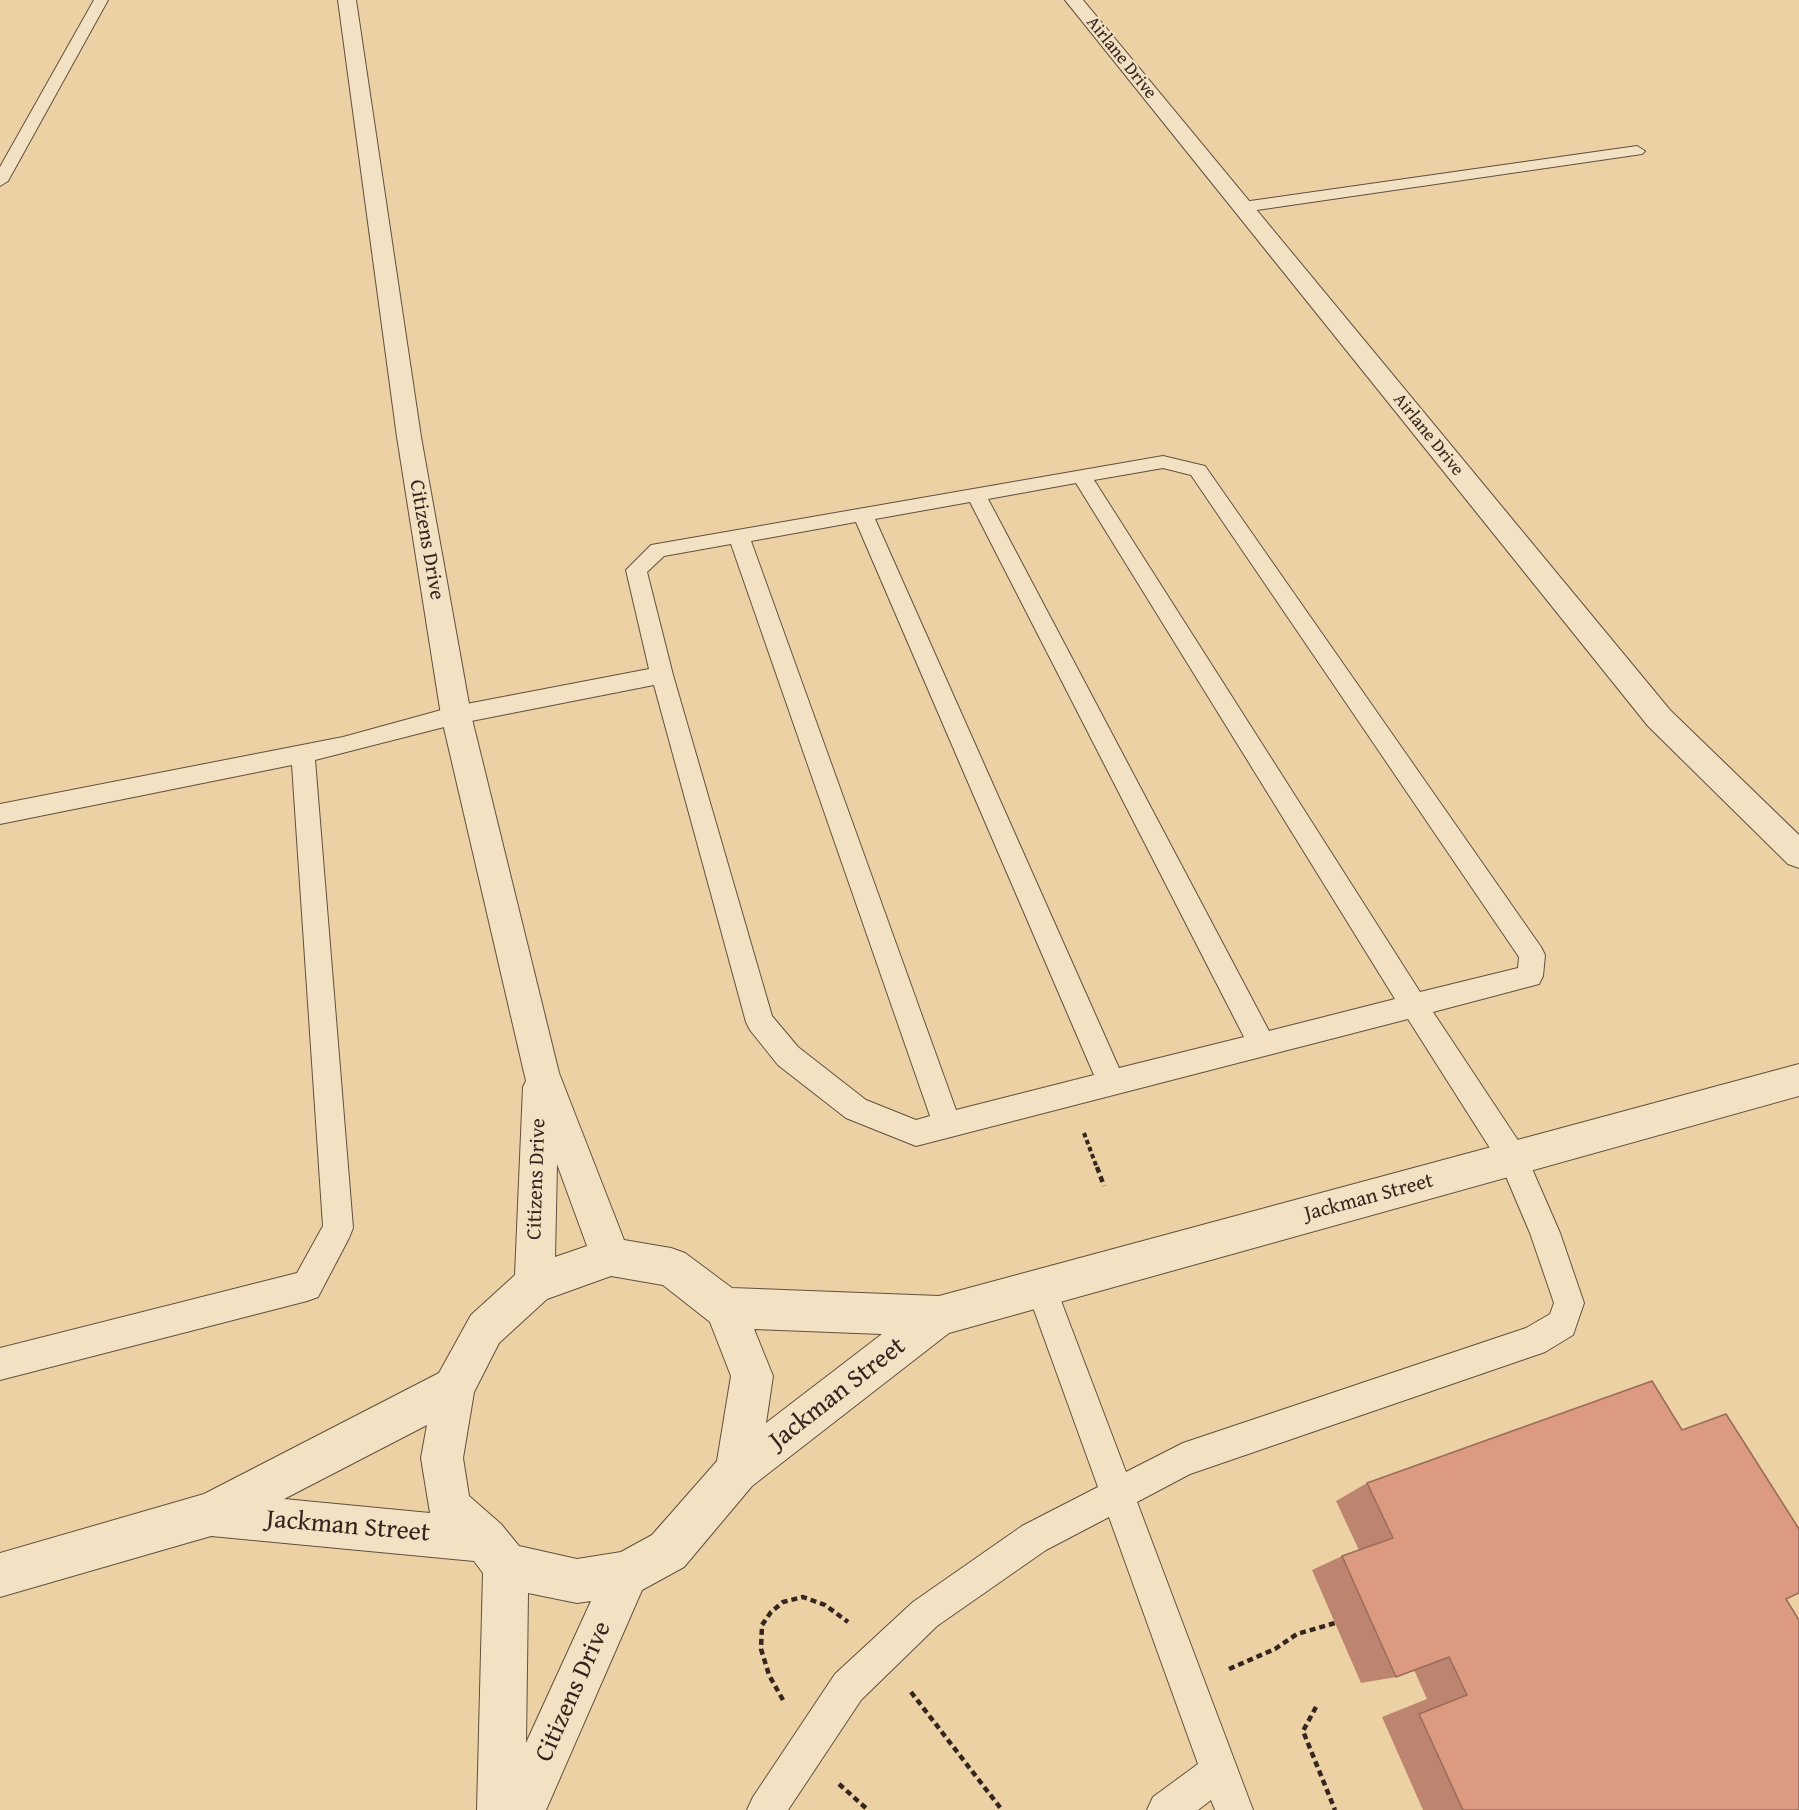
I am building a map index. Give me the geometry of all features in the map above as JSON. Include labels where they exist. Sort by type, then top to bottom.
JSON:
[{"type":"street","name":"Citizens Drive","points":[[347,0],[408,437],[456,715],[541,1073],[611,1257]]},
{"type":"street","name":"Airlane Drive","points":[[1074,0],[1659,718],[1799,855]]},
{"type":"street","name":"Citizens Drive","points":[[534,1284],[541,1073]]},
{"type":"street","name":"Jackman Street","points":[[725,1308],[939,1316],[1799,1080]]},
{"type":"street","points":[[496,1553],[449,1507],[442,1458],[454,1388],[485,1329],[534,1284],[611,1257],[671,1267],[725,1308],[752,1376],[738,1471]]},
{"type":"street","name":"Jackman Street","points":[[211,1514],[496,1553],[577,1581],[626,1574],[668,1551],[738,1471],[939,1316]]},
{"type":"street","name":"Jackman Street","points":[[0,1575],[211,1514],[454,1388]]},
{"type":"street","name":"Citizens Drive","points":[[496,1553],[501,1810]]},
{"type":"street","name":"Citizens Drive","points":[[521,1810],[626,1574]]},
{"type":"lane","points":[[0,182],[101,0]]},
{"type":"lane","points":[[1243,207],[1637,151]]},
{"type":"lane","points":[[1163,462],[1198,470],[1532,955],[1530,976],[916,1133],[856,1110],[788,1056],[760,1022],[662,675],[636,570],[658,550],[976,495],[1163,462]]},
{"type":"lane","points":[[766,1810],[848,1687],[925,1614],[1034,1538],[1183,1460],[1534,1341],[1562,1324],[1569,1303],[1545,1233],[1513,1158],[1414,1006],[1082,477]]},
{"type":"lane","points":[[976,495],[1262,1045]]},
{"type":"lane","points":[[863,515],[1112,1083]]},
{"type":"lane","points":[[739,537],[946,1125]]},
{"type":"lane","points":[[0,813],[344,746],[456,715],[662,675]]},
{"type":"lane","points":[[0,1364],[307,1286],[338,1228],[303,754]]},
{"type":"lane","points":[[1041,1288],[1234,1810]]},
{"type":"lane","points":[[1166,1810],[1220,1771]]},
{"type":"path","points":[[1069,1093],[1104,1186]]},
{"type":"path","points":[[789,1708],[769,1675],[761,1649],[762,1625],[771,1612],[783,1602],[803,1597],[825,1605],[853,1627]]},
{"type":"path","points":[[1187,1683],[1225,1671],[1275,1649],[1297,1634],[1335,1623]]},
{"type":"path","points":[[909,1690],[1002,1810]]},
{"type":"path","points":[[1316,1707],[1303,1731],[1335,1810]]},
{"type":"path","points":[[838,1783],[868,1810]]},
{"type":"building","points":[[1652,1381],[1682,1430],[1726,1414],[1799,1529],[1799,1593],[1786,1599],[1799,1620],[1799,1810],[1463,1810],[1419,1714],[1467,1695],[1449,1657],[1396,1677],[1342,1556],[1393,1538],[1367,1483]]}]
